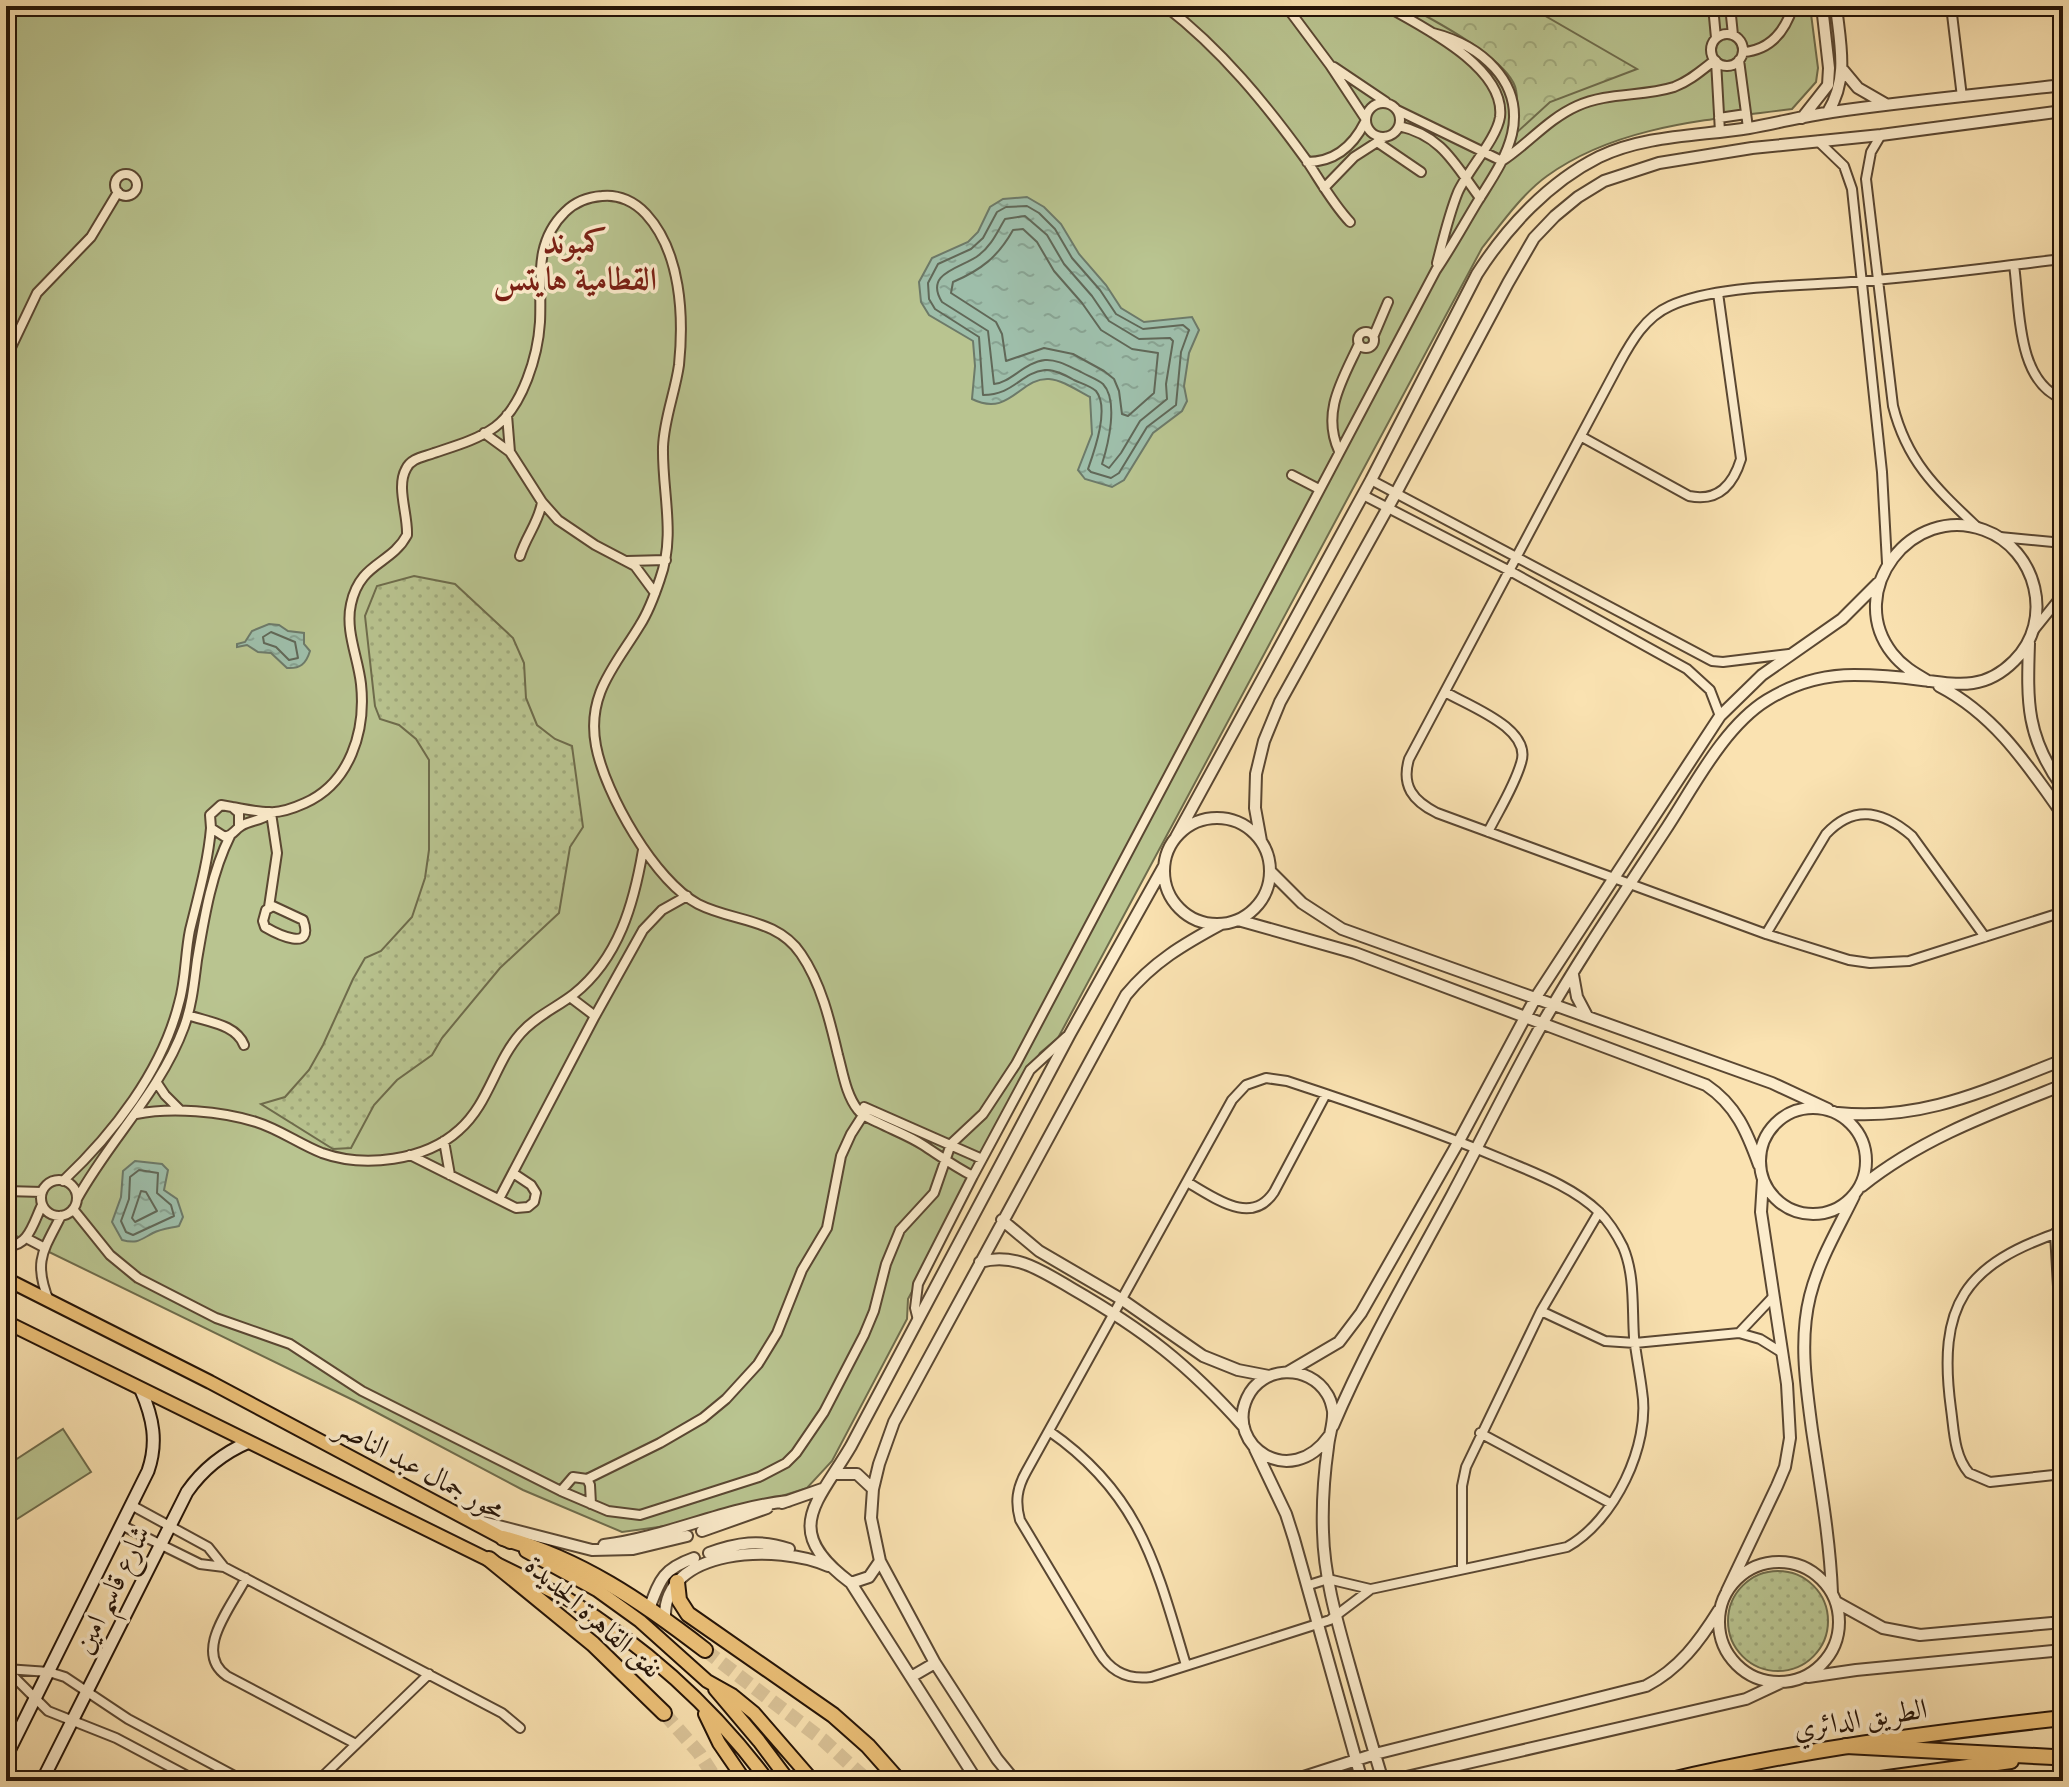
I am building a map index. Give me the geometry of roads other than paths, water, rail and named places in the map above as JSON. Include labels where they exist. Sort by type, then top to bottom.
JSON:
[{"type":"highway","name":"نفق القاهرة الجديدة","points":[[503,1538],[577,1565],[649,1609],[705,1650]]},
{"type":"highway","name":"نفق القاهرة الجديدة","points":[[489,1559],[593,1644],[664,1713]]},
{"type":"highway","points":[[677,1582],[679,1600],[688,1614],[845,1724],[899,1781]]},
{"type":"highway","name":"الطريق الدائري","points":[[1667,1781],[1846,1746],[2063,1718]]},
{"type":"highway","points":[[1846,1746],[2058,1757]]},
{"type":"highway","points":[[1866,1781],[2058,1757]]},
{"type":"main road","name":"محور جمال عبد الناصر","points":[[6,1279],[210,1382],[573,1576],[660,1636],[707,1681],[732,1695],[754,1713],[813,1781]]},
{"type":"main road","name":"محور جمال عبد الناصر","points":[[6,1322],[568,1599],[660,1665],[701,1703],[719,1743],[745,1781]]},
{"type":"main road","name":"شارع قاسم امين","points":[[6,1757],[148,1471],[154,1443],[151,1414],[141,1390]]},
{"type":"main road","name":"شارع قاسم امين","points":[[42,1781],[187,1492],[218,1459],[249,1442]]},
{"type":"main road","points":[[707,1681],[789,1781]]},
{"type":"main road","points":[[701,1703],[768,1781]]},
{"type":"street","points":[[1165,6],[1208,41],[1236,72],[1350,222]]},
{"type":"street","points":[[1286,6],[1330,65],[1371,132],[1386,137]]},
{"type":"street","points":[[1386,6],[1464,54],[1478,68],[1496,96],[1500,117],[1453,207],[1436,270]]},
{"type":"street","points":[[1713,6],[1716,38]]},
{"type":"street","points":[[1730,6],[1733,35]]},
{"type":"street","points":[[1716,60],[1725,66],[1764,48],[1785,25],[1793,6]]},
{"type":"street","points":[[1802,118],[1828,85],[1822,6]]},
{"type":"street","points":[[1828,112],[1839,92],[1843,70],[1836,6]]},
{"type":"street","points":[[1951,6],[1962,97]]},
{"type":"street","points":[[73,1209],[110,1255],[138,1278],[216,1318],[290,1344],[362,1391],[561,1491],[618,1514],[650,1513],[759,1477],[786,1463],[824,1412],[847,1369],[874,1311],[894,1243],[909,1218],[934,1193],[951,1144],[983,1114],[1016,1064],[1436,270],[1502,161],[1511,137],[1513,120],[1507,84],[1493,66],[1476,52],[1433,33]]},
{"type":"street","points":[[1720,132],[1716,60],[1711,46],[1716,38],[1724,34],[1733,35],[1741,42],[1746,114],[1752,148]]},
{"type":"street","points":[[1502,161],[1550,122],[1577,106],[1610,96],[1674,87],[1716,60]]},
{"type":"street","points":[[1330,65],[1397,110],[1502,161]]},
{"type":"street","points":[[1843,70],[1858,88],[1888,105]]},
{"type":"street","points":[[829,1566],[812,1536],[810,1518],[822,1489],[835,1474],[1070,1034],[1164,866],[1168,851],[1363,495],[1495,245],[1533,205],[1581,167],[1603,156],[1651,141],[1748,128],[1828,112],[2063,85]]},
{"type":"street","points":[[1307,162],[1330,158],[1344,151],[1356,138],[1367,112],[1376,103],[1388,103]]},
{"type":"street","points":[[1397,110],[1399,126]]},
{"type":"street","points":[[1015,1781],[997,1759],[935,1663],[880,1561],[871,1518],[879,1464],[894,1422],[1126,995],[1147,971],[1171,951],[1221,924],[1238,920],[1252,912],[1262,900],[1270,871],[1261,841],[1254,791],[1264,741],[1292,677],[1388,508],[1534,238],[1578,197],[1604,181],[1659,163],[1752,148],[2063,111]]},
{"type":"street","points":[[1719,118],[1746,114]]},
{"type":"street","points":[[1324,188],[1343,166],[1399,126]]},
{"type":"street","points":[[1399,126],[1418,131],[1437,143],[1480,198]]},
{"type":"street","points":[[1881,135],[1868,160],[1866,179],[1893,406],[1903,440],[1927,478],[1977,527]]},
{"type":"street","points":[[1818,141],[1839,159],[1851,181],[1884,502],[1887,563]]},
{"type":"street","points":[[1377,142],[1421,172]]},
{"type":"street","points":[[6,358],[37,293],[91,237],[118,192]]},
{"type":"street","points":[[49,1301],[39,1272],[45,1248],[61,1216],[73,1209],[92,1173],[157,1083],[188,1015],[206,910],[218,865],[230,836],[239,826],[320,795],[338,779],[351,757],[360,721],[362,693],[350,629],[350,607],[362,577],[407,535],[403,495],[405,470],[412,461],[472,440],[507,415],[525,382],[538,344],[541,253],[548,234],[568,208],[595,196],[610,195],[638,206],[661,235],[672,263],[678,295],[679,365],[663,450],[669,517],[666,560],[639,627],[613,662],[598,699],[594,723],[602,766],[622,813],[643,850],[670,881],[687,896],[712,909],[768,927],[796,947],[827,1010],[855,1106],[973,1176]]},
{"type":"street","points":[[2063,259],[1879,280],[1718,293],[1668,306],[1642,328],[1619,364],[1409,759],[1405,781],[1417,802],[1427,808],[1766,934],[1849,960],[1894,964],[1943,952],[2063,912]]},
{"type":"street","points":[[2014,265],[2028,364],[2039,384],[2063,399]]},
{"type":"street","points":[[1582,437],[1689,496],[1718,496],[1730,482],[1741,459],[1718,293]]},
{"type":"street","points":[[1339,451],[1333,434],[1332,406],[1359,344],[1358,338],[1362,332],[1374,335],[1388,302]]},
{"type":"street","points":[[507,415],[510,452]]},
{"type":"street","points":[[484,433],[510,452],[542,502],[558,520],[585,540],[642,573],[655,593]]},
{"type":"street","points":[[1292,475],[1319,489]]},
{"type":"street","points":[[1371,480],[1712,661],[1789,654]]},
{"type":"street","points":[[1363,495],[1510,571],[1702,679],[1716,701],[1720,716]]},
{"type":"street","points":[[520,556],[526,538],[536,524],[542,502]]},
{"type":"street","points":[[536,524],[558,520]]},
{"type":"street","points":[[2063,788],[2033,735],[2026,694],[2031,636],[2037,610],[2036,589],[2029,569],[2016,551],[2000,537],[1977,527],[1957,524],[1936,527],[1917,535],[1900,547],[1887,563],[1879,581],[1875,605],[1884,640],[1906,669],[1973,707],[1996,727],[2017,750],[2063,815]]},
{"type":"street","points":[[2000,537],[2063,543]]},
{"type":"street","points":[[626,561],[666,560]]},
{"type":"street","points":[[1362,1781],[1309,1585],[1286,1514],[1245,1428],[1243,1413],[1247,1398],[1256,1385],[1269,1376],[1288,1372],[1327,1351],[1349,1331],[1459,1141],[1536,997],[1720,716],[1740,694],[1789,654],[1842,619],[1879,581]]},
{"type":"street","points":[[1252,1443],[1263,1454],[1277,1460],[1293,1461],[1308,1457],[1320,1449],[1362,1360],[1543,1023],[1725,740],[1764,702],[1793,686],[1828,677],[1864,675],[1958,686],[1980,683],[2000,674],[2017,660],[2063,594]]},
{"type":"street","points":[[1608,625],[1615,611]]},
{"type":"street","points":[[1445,692],[1512,730],[1523,749],[1522,763],[1488,832]]},
{"type":"street","points":[[6,1245],[17,1245],[26,1238],[42,1205],[42,1192],[48,1184],[63,1181],[105,1137],[149,1073],[179,1003],[189,936],[208,855],[209,820],[215,809],[221,805],[271,813]]},
{"type":"street","points":[[232,807],[239,813],[239,826]]},
{"type":"street","points":[[269,907],[300,918],[305,926],[303,936],[291,940],[265,927],[263,921],[269,907],[277,853],[271,813]]},
{"type":"street","points":[[1766,934],[1826,834],[1839,822],[1855,814],[1892,821],[1912,836],[1985,937]]},
{"type":"street","points":[[1176,837],[1199,821],[1226,819],[1252,831],[1261,841]]},
{"type":"street","points":[[211,828],[219,836],[230,836]]},
{"type":"street","points":[[136,1114],[163,1110],[247,1119],[321,1153],[344,1159],[409,1155],[444,1141],[460,1130],[478,1109],[520,1034],[539,1016],[586,983],[618,939],[627,921],[643,850]]},
{"type":"street","points":[[1164,866],[1170,896],[1179,908],[1191,918],[1221,924]]},
{"type":"street","points":[[1270,871],[1302,903],[1342,929],[1786,1088],[1833,1111],[1859,1132],[1867,1159],[1857,1191],[1827,1251],[1809,1299],[1803,1357],[1839,1624],[1834,1646],[1821,1665],[1802,1678]]},
{"type":"street","points":[[499,1199],[595,1016],[650,922],[670,904],[687,896]]},
{"type":"street","points":[[1238,920],[1355,953],[1706,1085],[1735,1110],[1771,1194],[1782,1205],[1796,1212],[1828,1212],[1842,1206],[1894,1162],[1930,1140],[2063,1085]]},
{"type":"street","points":[[1573,975],[1577,997],[1587,1016]]},
{"type":"street","points":[[570,997],[595,1016]]},
{"type":"street","points":[[188,1015],[232,1030],[240,1036],[244,1045]]},
{"type":"street","points":[[918,1320],[915,1296],[918,1284],[982,1159],[1030,1070],[1070,1034]]},
{"type":"street","points":[[1759,1165],[1765,1136],[1785,1114],[1814,1107],[1884,1115],[1917,1111],[1969,1096],[2063,1060]]},
{"type":"street","points":[[1266,1078],[1277,1078],[1459,1141],[1559,1184],[1599,1212],[1617,1236],[1628,1264],[1644,1399],[1643,1433],[1632,1466],[1610,1503],[1588,1533],[1555,1551],[1371,1589],[1336,1617],[1142,1678],[1124,1675],[1109,1666],[1025,1530],[1017,1511],[1018,1490],[1232,1100],[1246,1085],[1266,1078]]},
{"type":"street","points":[[157,1083],[181,1111]]},
{"type":"street","points":[[1187,1182],[1238,1209],[1263,1204],[1274,1192],[1326,1094]]},
{"type":"street","points":[[865,1112],[982,1159]]},
{"type":"street","points":[[561,1491],[570,1479],[578,1476],[587,1479],[703,1418],[726,1399],[758,1364],[777,1333],[802,1270],[827,1228],[841,1156],[865,1112]]},
{"type":"street","points":[[444,1141],[450,1175]]},
{"type":"street","points":[[409,1155],[520,1209],[528,1207],[534,1202],[534,1189],[513,1173]]},
{"type":"street","points":[[1291,1781],[1375,1754],[1646,1686],[1660,1679],[1683,1659],[1719,1610],[1785,1467],[1790,1438],[1789,1407],[1761,1212],[1763,1180]]},
{"type":"street","points":[[63,1181],[73,1187],[77,1199]]},
{"type":"street","points":[[6,1191],[42,1192]]},
{"type":"street","points":[[42,1205],[50,1214],[61,1216]]},
{"type":"street","points":[[1462,1568],[1462,1486],[1466,1467],[1541,1311],[1599,1212]]},
{"type":"street","points":[[1002,1220],[1039,1251],[1121,1299],[1203,1356],[1238,1370],[1269,1376]]},
{"type":"street","points":[[2063,1375],[2059,1232],[1999,1258],[1982,1271],[1970,1287],[1950,1331],[1946,1373],[1958,1452],[1969,1473],[1990,1482],[2063,1474]]},
{"type":"street","points":[[26,1238],[45,1248]]},
{"type":"street","points":[[980,1262],[1001,1258],[1022,1261],[1114,1312],[1177,1358],[1245,1428]]},
{"type":"street","points":[[1739,1333],[1772,1298]]},
{"type":"street","points":[[1541,1311],[1605,1341],[1635,1343],[1739,1333],[1760,1339],[1781,1352]]},
{"type":"street","points":[[1288,1372],[1304,1374],[1318,1382],[1328,1395],[1333,1410],[1323,1530],[1328,1579],[1375,1754],[1386,1781],[1746,1699],[1782,1682],[1802,1678],[2063,1650]]},
{"type":"street","points":[[1789,1407],[1809,1405]]},
{"type":"street","points":[[1049,1431],[1072,1447],[1113,1488],[1136,1523],[1153,1556],[1186,1665]]},
{"type":"street","points":[[1480,1433],[1610,1503]]},
{"type":"street","points":[[835,1474],[857,1474],[873,1489]]},
{"type":"street","points":[[587,1479],[591,1504]]},
{"type":"street","points":[[702,1531],[822,1489]]},
{"type":"street","points":[[579,1548],[623,1542],[730,1510],[788,1501]]},
{"type":"street","points":[[131,1505],[203,1544],[224,1567]]},
{"type":"street","points":[[464,1518],[579,1548],[606,1551],[633,1549],[687,1536]]},
{"type":"street","points":[[121,1525],[193,1560],[208,1566],[224,1567],[246,1578],[507,1715],[520,1728]]},
{"type":"street","points":[[709,1553],[731,1545],[759,1542],[778,1545],[829,1566],[851,1583],[977,1781]]},
{"type":"street","points":[[665,1620],[666,1603],[677,1582],[690,1571],[740,1554],[772,1552],[804,1557]]},
{"type":"street","points":[[649,1609],[665,1574],[674,1566],[694,1558]]},
{"type":"street","points":[[851,1583],[869,1577],[880,1561]]},
{"type":"street","points":[[1727,1591],[1738,1577],[1753,1567],[1771,1562],[1789,1562],[1814,1573],[1834,1598],[1883,1628],[1920,1635],[2063,1622]]},
{"type":"street","points":[[246,1578],[213,1640],[212,1656],[216,1665],[227,1676],[356,1744]]},
{"type":"street","points":[[1309,1585],[1328,1579],[1371,1589]]},
{"type":"street","points":[[1719,1610],[1723,1646],[1733,1661],[1747,1673],[1764,1680],[1782,1682]]},
{"type":"street","points":[[911,1677],[935,1663]]},
{"type":"street","points":[[6,1669],[49,1672],[73,1681],[128,1719],[244,1781]]},
{"type":"street","points":[[6,1669],[34,1700],[55,1716],[116,1738],[197,1781]]},
{"type":"street","points":[[318,1781],[429,1674]]},
{"type":"water","points":[[1027,197],[1044,207],[1061,224],[1079,254],[1121,308],[1144,322],[1192,317],[1199,330],[1189,353],[1184,386],[1187,401],[1182,411],[1153,433],[1124,480],[1112,487],[1085,479],[1078,470],[1092,434],[1090,397],[1049,379],[1030,384],[996,404],[972,399],[975,366],[973,341],[929,315],[921,302],[919,282],[932,258],[968,242],[978,232],[990,207],[1003,199]]},
{"type":"water","points":[[269,624],[304,633],[304,644],[310,651],[302,665],[287,668],[271,653],[258,652],[247,645],[237,647],[237,644],[245,642],[252,631]]},
{"type":"water","points":[[135,1161],[162,1164],[168,1170],[164,1190],[177,1199],[183,1217],[179,1226],[159,1230],[131,1242],[122,1240],[112,1222],[121,1197],[123,1171]]},
{"type":"tunnel","points":[[705,1650],[823,1740],[868,1781]]},
{"type":"tunnel","points":[[664,1713],[699,1753],[717,1781]]},
{"type":"district","name":"كمبوند القطامية هايتس","points":[[575,260]]}]
